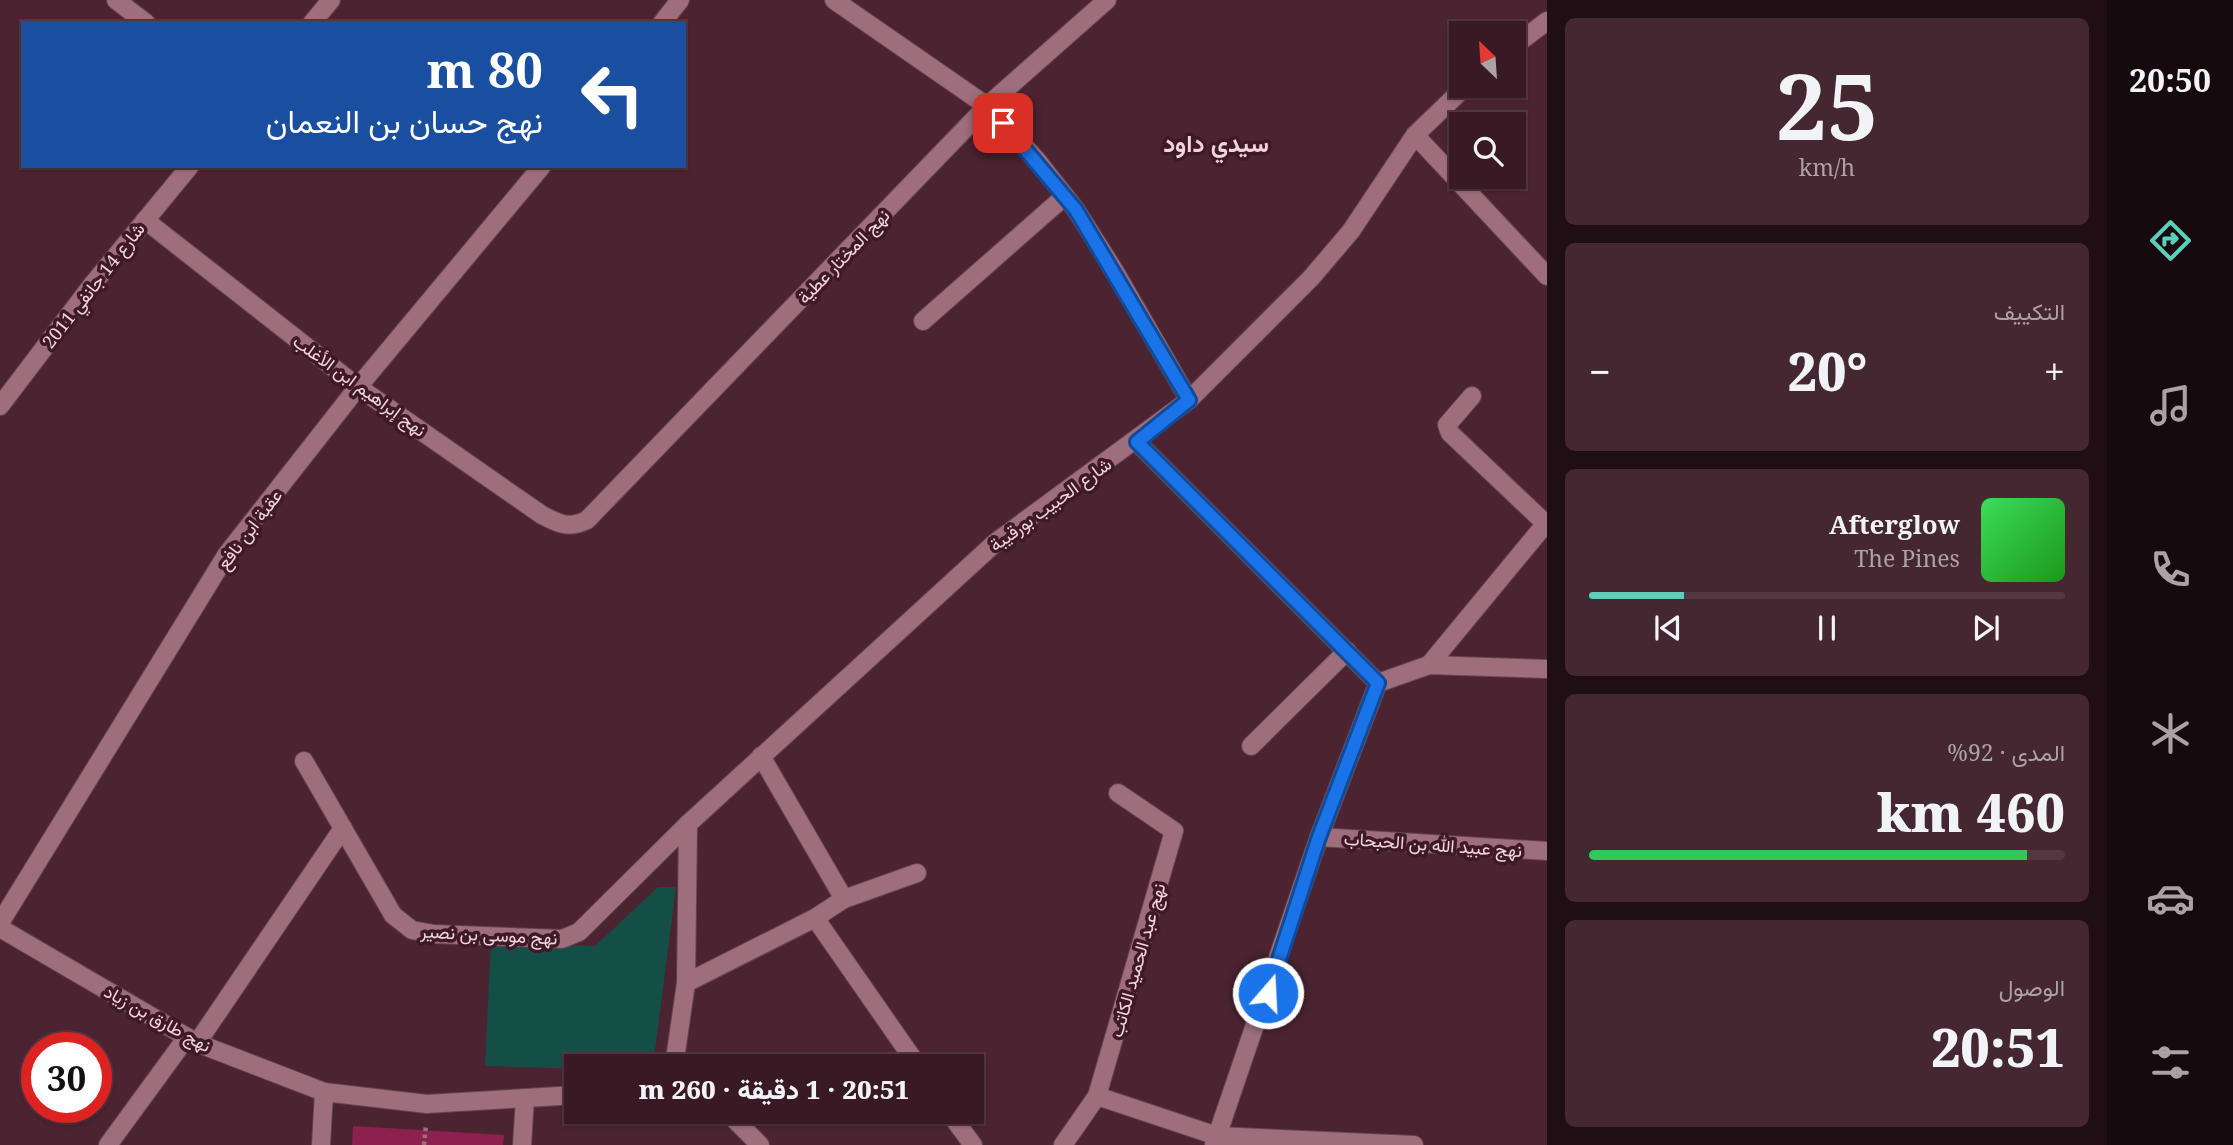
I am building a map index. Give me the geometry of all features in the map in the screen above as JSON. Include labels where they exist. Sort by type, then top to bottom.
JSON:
[{"type":"street","points":[[116,0],[142,21]]},
{"type":"street","points":[[314,21],[331,0]]},
{"type":"street","points":[[664,21],[680,0]]},
{"type":"street","points":[[834,0],[987,106],[1065,196],[1114,270],[1189,400]]},
{"type":"street","name":"نهج المختار عطية","points":[[587,520],[987,106],[1107,0]]},
{"type":"street","points":[[1526,37],[1547,20]]},
{"type":"street","name":"شارع الحبيب بورقيبة","points":[[688,824],[996,542],[1057,495],[1137,442],[1189,400],[1327,259],[1351,231],[1415,135],[1454,98]]},
{"type":"street","points":[[1415,135],[1547,276]]},
{"type":"street","name":"شارع 14 جانفي 2011","points":[[0,406],[188,168]]},
{"type":"street","name":"عقبة ابن نافع","points":[[0,925],[227,554],[358,387],[540,168]]},
{"type":"street","points":[[923,321],[1065,196]]},
{"type":"street","name":"نهج إبراهيم ابن الأغلب","points":[[145,220],[358,387],[542,515],[563,525],[575,526],[587,520]]},
{"type":"street","points":[[1429,664],[1546,523],[1450,433],[1447,425],[1472,396]]},
{"type":"street","points":[[1137,442],[1378,683]]},
{"type":"street","points":[[1251,746],[1347,650]]},
{"type":"street","points":[[1216,1141],[1319,837],[1378,683],[1429,664],[1547,669]]},
{"type":"street","points":[[761,756],[844,899]]},
{"type":"street","name":"نهج موسى بن نصير","points":[[304,761],[393,915],[412,930],[434,934],[562,939],[579,932],[688,824]]},
{"type":"street","name":"نهج عبد الحميد الكاتب","points":[[1063,1145],[1097,1096],[1174,831],[1118,793]]},
{"type":"street","points":[[678,1054],[686,983],[688,824]]},
{"type":"street","points":[[107,1145],[192,1040],[343,828]]},
{"type":"street","name":"نهج عبيد الله بن الحبحاب","points":[[1319,837],[1547,851]]},
{"type":"street","points":[[686,983],[815,918],[844,899],[917,873]]},
{"type":"street","points":[[815,918],[910,1054]]},
{"type":"street","name":"نهج طارق بن زياد","points":[[0,925],[192,1040],[324,1091],[428,1104],[564,1096]]},
{"type":"street","points":[[321,1145],[324,1091]]},
{"type":"street","points":[[1097,1096],[1216,1141],[1414,1145]]},
{"type":"street","points":[[522,1145],[525,1098]]},
{"type":"street","points":[[739,1124],[760,1145]]},
{"type":"street","points":[[958,1124],[973,1145]]},
{"type":"shaded area","points":[[353,1126],[504,1135],[503,1145],[352,1145]]},
{"type":"building","points":[[658,887],[676,887],[655,1054],[564,1054],[564,1069],[485,1066],[491,942],[595,946]]},
{"type":"district","name":"سيدي داود","points":[[1216,142]]},
{"type":"route","points":[[1003,123],[1036,159],[1076,210],[1189,400],[1137,442],[1378,683],[1319,837],[1268,993]]}]
